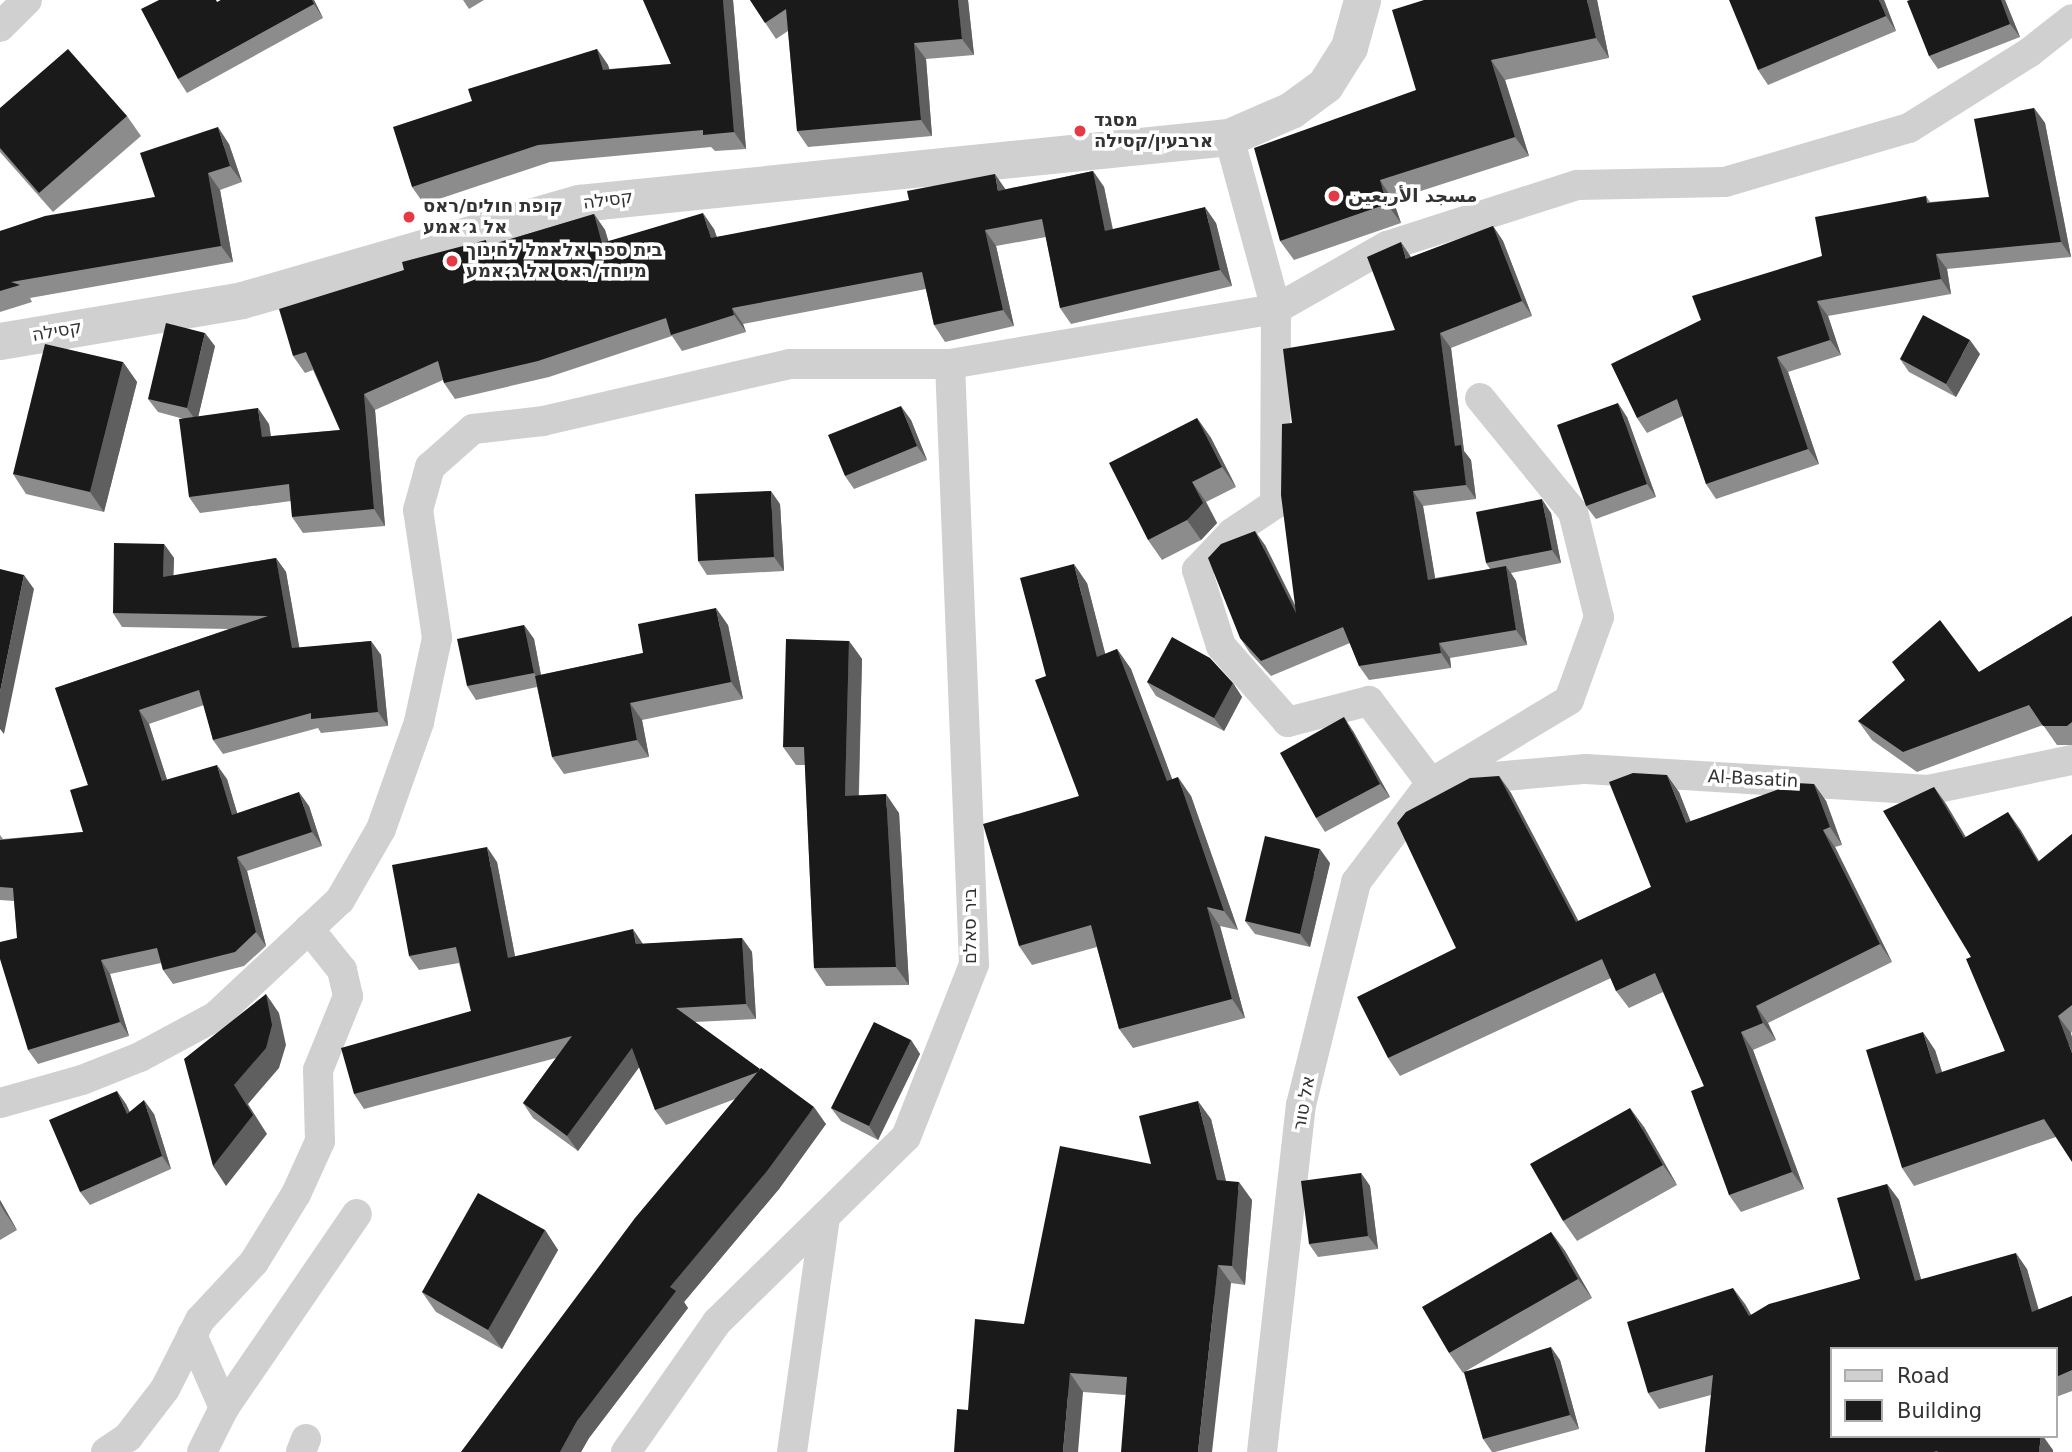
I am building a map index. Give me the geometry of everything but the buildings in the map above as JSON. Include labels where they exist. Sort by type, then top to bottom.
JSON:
[{"type":"street","points":[[0,27],[27,0]]},
{"type":"street","name":"קסילה","points":[[0,341],[242,300],[579,203],[1229,137],[1291,110],[1325,85],[1349,47],[1362,0]]},
{"type":"street","points":[[0,1102],[82,1080],[140,1057],[216,1016],[340,900],[381,829],[419,722],[437,638],[418,510],[430,467],[473,429],[544,421],[790,364],[950,365],[1276,309],[1387,246],[1577,185],[1725,182],[1909,128],[2030,52],[2072,19]]},
{"type":"street","points":[[1229,137],[1276,309],[1275,504],[1232,533],[1198,570],[1221,646],[1288,722],[1369,701],[1431,783],[1569,700],[1599,617],[1573,512],[1480,398]]},
{"type":"street","name":"ביר סאלם","points":[[626,1452],[717,1322],[906,1138],[974,964],[950,365]]},
{"type":"street","name":"Al-Basatin","points":[[1431,783],[1586,769],[1928,790],[2072,760]]},
{"type":"street","name":"אל טור","points":[[1262,1452],[1301,1105],[1356,882],[1431,783]]},
{"type":"street","points":[[106,1452],[128,1437],[165,1389],[200,1320],[254,1262],[296,1194],[320,1141],[318,1070],[348,996],[342,970],[309,929]]},
{"type":"street","points":[[202,1452],[224,1408],[357,1214]]},
{"type":"street","points":[[792,1452],[825,1216]]},
{"type":"street","points":[[192,1335],[224,1408]]},
{"type":"place","name":"מסגד ארבעין/קסילה","points":[[1080,131]]},
{"type":"place","name":"مسجد الأربعين","points":[[1334,196]]},
{"type":"place","name":"קופת חולים/ראס אל ג׳אמע","points":[[409,217]]},
{"type":"place","name":"בית ספר אלאמל לחינוך מיוחד/ראס אל ג׳אמע","points":[[452,261]]}]
